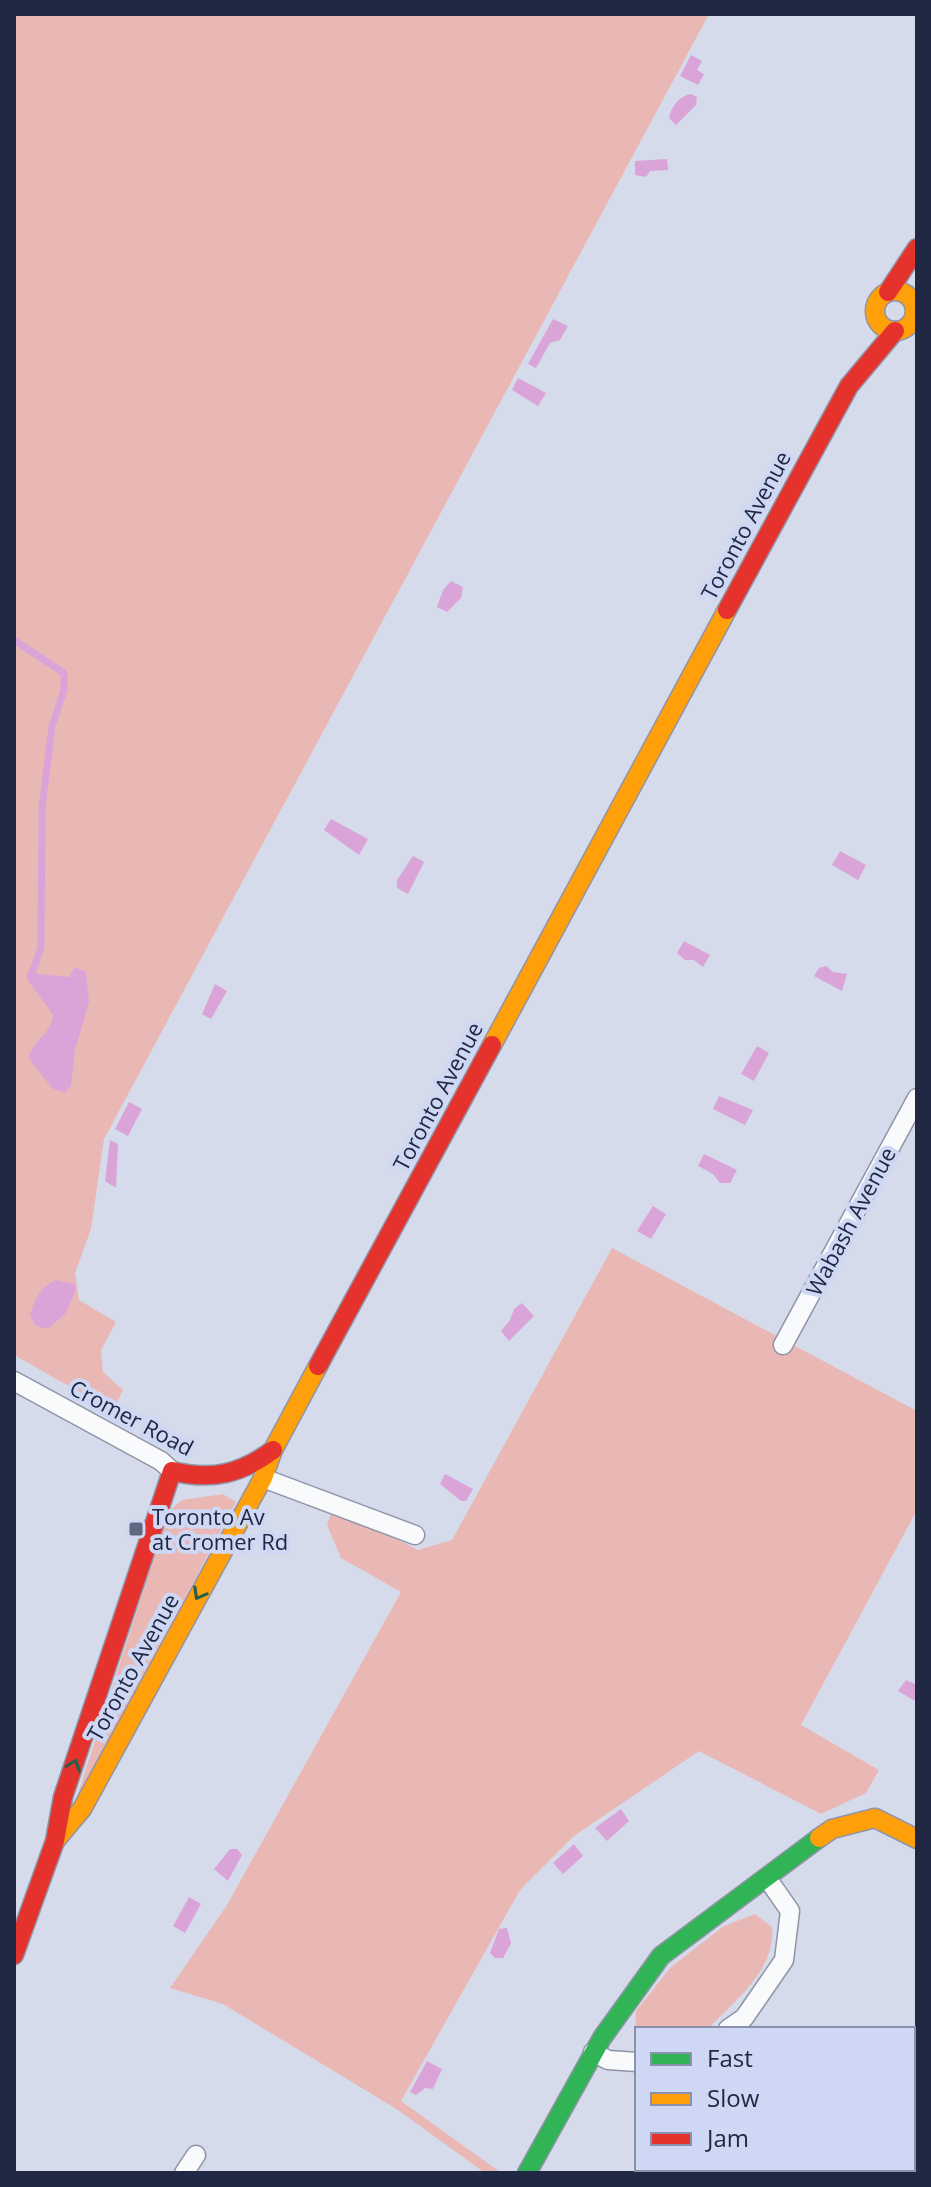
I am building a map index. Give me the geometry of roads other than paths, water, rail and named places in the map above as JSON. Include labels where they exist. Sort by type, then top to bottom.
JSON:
[{"type":"street","points":[[888,292],[903,292],[915,301],[910,324],[904,333],[882,327],[875,315],[876,302],[888,292],[917,248]]},
{"type":"street","name":"Toronto Avenue","points":[[55,1841],[82,1809],[263,1478],[273,1450],[815,446],[860,371],[875,315]]},
{"type":"street","name":"Toronto Avenue","points":[[860,371],[904,333]]},
{"type":"street","name":"Wabash Avenue","points":[[783,1345],[917,1098]]},
{"type":"street","name":"Cromer Road","points":[[14,1381],[161,1461],[172,1471],[203,1478],[239,1474],[273,1450]]},
{"type":"street","name":"Toronto Avenue","points":[[14,1955],[55,1841],[63,1797],[172,1471]]},
{"type":"street","points":[[263,1478],[415,1535]]},
{"type":"street","points":[[527,2173],[593,2052],[661,1956],[832,1829],[875,1818],[917,1839]]},
{"type":"street","points":[[731,2027],[744,2018],[784,1960],[790,1911],[767,1878]]},
{"type":"street","points":[[593,2052],[608,2060],[635,2062]]},
{"type":"street","points":[[184,2173],[196,2155]]},
{"type":"waterway","points":[[14,640],[64,673],[64,690],[52,726],[42,808],[41,948],[32,973]]},
{"type":"place","name":"Toronto Av at Cromer Rd","points":[[136,1529]]}]
